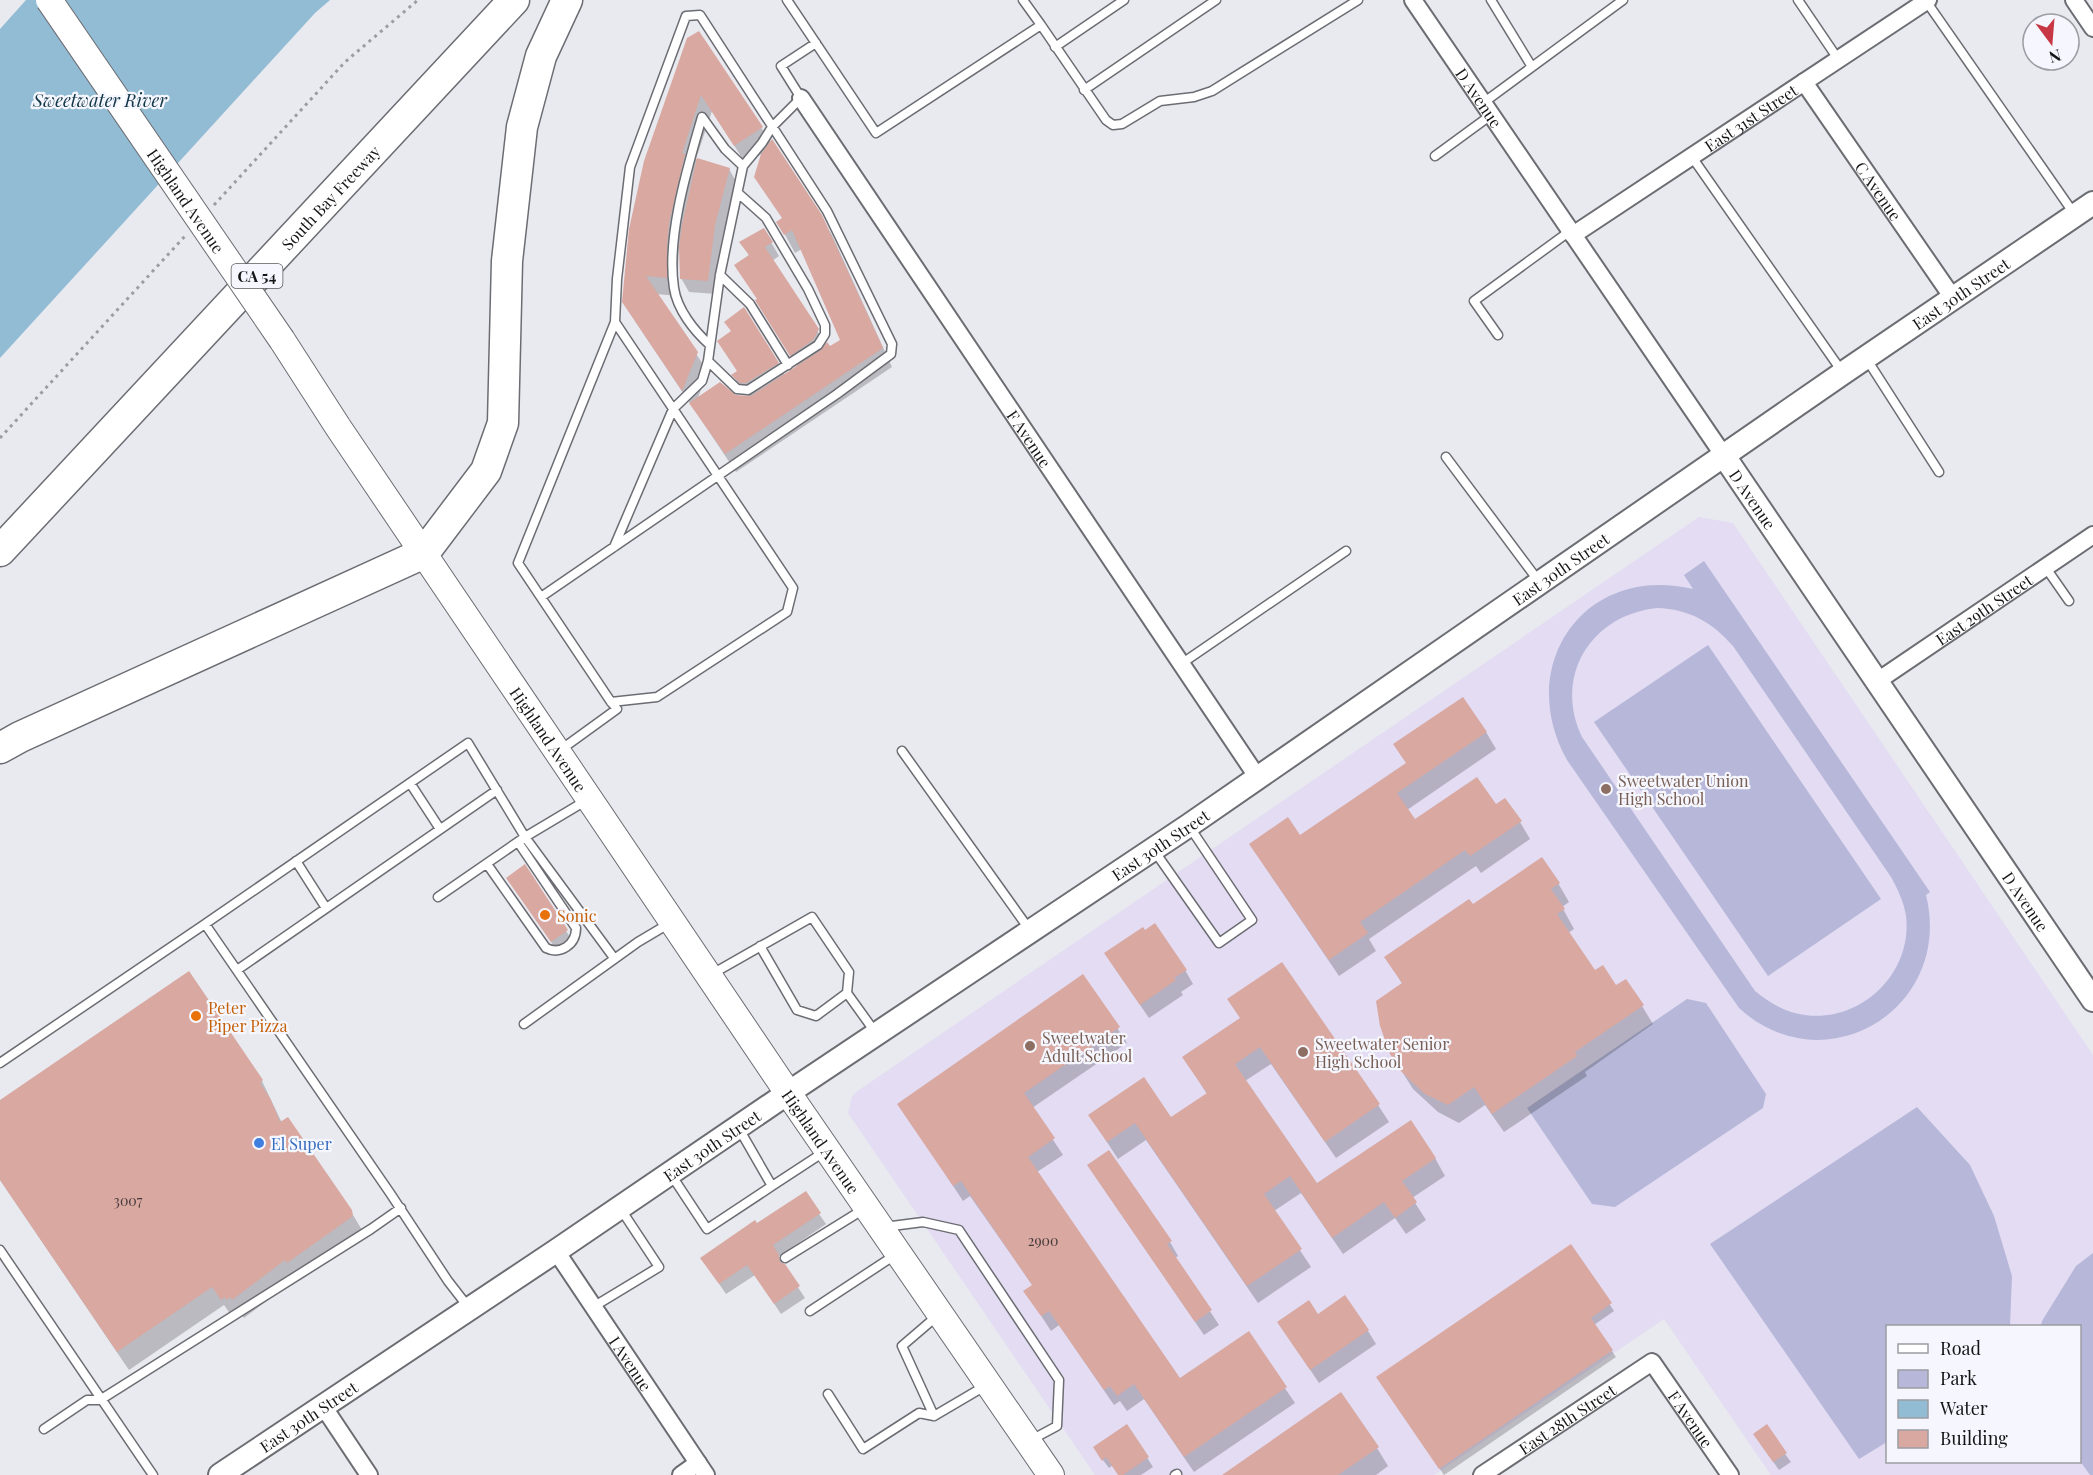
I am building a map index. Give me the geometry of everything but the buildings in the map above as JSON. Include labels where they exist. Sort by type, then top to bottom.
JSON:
[{"type":"highway","name":"South Bay Freeway","points":[[0,551],[514,0]]},
{"type":"highway","points":[[0,748],[424,553],[486,471],[503,423],[507,261],[522,127],[541,56],[567,0]]},
{"type":"main road","name":"Highland Avenue","points":[[49,0],[301,367],[338,428],[788,1093],[1051,1475]]},
{"type":"main road","name":"East 30th Street","points":[[220,1475],[1258,778],[1843,372],[2084,209]]},
{"type":"main road","name":"D Avenue","points":[[1724,456],[2093,1000]]},
{"type":"street","name":"D Avenue","points":[[1413,0],[1724,456]]},
{"type":"street","name":"East 31st Street","points":[[1572,233],[1692,157],[1927,0]]},
{"type":"street","points":[[2074,0],[2093,28]]},
{"type":"street","name":"C Avenue","points":[[1804,82],[1953,298]]},
{"type":"street","name":"F Avenue","points":[[801,98],[1258,778]]},
{"type":"street","name":"East 29th Street","points":[[1876,682],[2093,535]]},
{"type":"street","name":"I Avenue","points":[[556,1251],[702,1469]]},
{"type":"street","name":"F Avenue","points":[[1652,1362],[1730,1475]]},
{"type":"street","name":"East 28th Street","points":[[1482,1475],[1652,1362]]},
{"type":"street","points":[[323,1406],[369,1475]]},
{"type":"street","points":[[681,1475],[702,1469]]},
{"type":"lane","points":[[787,0],[876,133],[1041,25]]},
{"type":"lane","points":[[1023,0],[1084,90],[1106,120],[1113,125],[1122,124],[1160,101],[1194,97],[1212,91],[1357,0]]},
{"type":"lane","points":[[1055,47],[1124,0]]},
{"type":"lane","points":[[1084,90],[1216,0]]},
{"type":"lane","points":[[1491,0],[1532,67]]},
{"type":"lane","points":[[1435,156],[1532,67],[1623,0]]},
{"type":"lane","points":[[1798,0],[1838,59]]},
{"type":"lane","points":[[1927,0],[2084,209]]},
{"type":"lane","points":[[541,597],[891,354],[892,344],[827,211],[700,15],[686,16],[630,167],[617,279],[615,322],[518,563],[612,702],[617,709],[558,752]]},
{"type":"lane","points":[[614,548],[673,409],[702,381],[708,361],[720,275],[743,166],[762,144],[772,127],[801,98],[781,66],[816,43]]},
{"type":"lane","points":[[710,345],[691,324],[681,307],[674,290],[672,253],[690,160],[702,117],[725,149],[743,166]]},
{"type":"lane","points":[[1692,157],[1843,372]]},
{"type":"lane","points":[[708,361],[737,389],[748,390],[818,345],[825,334],[825,325],[808,289],[766,218],[738,193]]},
{"type":"lane","points":[[1498,335],[1474,301],[1572,233]]},
{"type":"lane","points":[[720,275],[750,304],[788,365]]},
{"type":"lane","points":[[612,702],[657,697],[787,612],[793,588],[615,322]]},
{"type":"lane","points":[[1865,357],[1939,472]]},
{"type":"lane","points":[[1446,456],[1540,583]]},
{"type":"lane","points":[[1181,664],[1346,551]]},
{"type":"lane","points":[[2046,568],[2069,601]]},
{"type":"lane","points":[[0,1063],[468,743],[573,924],[576,933],[570,945],[552,951],[546,948],[487,864]]},
{"type":"lane","points":[[903,751],[1031,932]]},
{"type":"lane","points":[[410,783],[440,829]]},
{"type":"lane","points":[[237,970],[497,790]]},
{"type":"lane","points":[[438,897],[522,839],[589,798]]},
{"type":"lane","points":[[1153,849],[1219,944],[1252,920],[1188,825]]},
{"type":"lane","points":[[522,839],[614,958]]},
{"type":"lane","points":[[296,861],[326,908]]},
{"type":"lane","points":[[709,975],[812,917],[849,972],[847,993],[877,1034]]},
{"type":"lane","points":[[524,1023],[614,958],[673,922]]},
{"type":"lane","points":[[206,924],[401,1208],[448,1281],[470,1309]]},
{"type":"lane","points":[[760,946],[797,1010],[816,1016],[847,993]]},
{"type":"lane","points":[[738,1127],[772,1186]]},
{"type":"lane","points":[[670,1173],[707,1229],[827,1150]]},
{"type":"lane","points":[[44,1429],[87,1400],[100,1400],[401,1208]]},
{"type":"lane","points":[[593,1307],[659,1267],[620,1208]]},
{"type":"lane","points":[[785,1258],[873,1217],[923,1222],[959,1230],[1059,1380],[1058,1426],[1028,1442]]},
{"type":"lane","points":[[0,1250],[153,1475]]},
{"type":"lane","points":[[810,1311],[898,1253]]},
{"type":"lane","points":[[934,1416],[902,1346],[940,1314]]},
{"type":"lane","points":[[828,1394],[863,1449],[919,1413],[934,1416],[988,1384]]},
{"type":"shaded area","name":"Sweetwater Union High School","points":[[1699,517],[1733,523],[2093,1055],[2093,1475],[1771,1475],[1664,1319],[1434,1475],[1095,1475],[848,1113],[852,1097],[856,1092]]},
{"type":"green space","points":[[1704,561],[1930,892],[1926,895],[1930,936],[1921,971],[1902,1001],[1875,1023],[1843,1037],[1808,1040],[1773,1030],[1739,1008],[1567,760],[1553,724],[1549,690],[1555,657],[1570,629],[1592,607],[1620,591],[1654,585],[1693,589],[1684,575]],"holes":[[[1657,608],[1669,609],[1699,618],[1717,630],[1733,646],[1891,877],[1898,891],[1906,916],[1906,937],[1901,957],[1892,974],[1879,990],[1863,1002],[1845,1011],[1826,1015],[1798,1014],[1778,1007],[1755,991],[1582,737],[1574,714],[1572,692],[1576,671],[1584,652],[1597,636],[1613,623],[1634,613]]]},
{"type":"green space","points":[[1708,645],[1881,899],[1768,976],[1594,722]]},
{"type":"green space","points":[[1687,999],[1706,1003],[1766,1094],[1763,1108],[1615,1207],[1592,1204],[1527,1108]]},
{"type":"green space","points":[[1917,1107],[1970,1165],[1994,1216],[2012,1276],[2010,1325],[1886,1325],[1886,1443],[1859,1459],[1710,1244]]},
{"type":"green space","points":[[2093,1253],[2093,1475],[2090,1475],[2081,1462],[2081,1325],[2041,1325],[2076,1266]]},
{"type":"water","name":"Sweetwater River","points":[[26,0],[330,0],[315,13],[0,358],[0,29]]},
{"type":"place","name":"Sweetwater Union High School","points":[[1606,789]]},
{"type":"place","name":"Sonic","points":[[545,915]]},
{"type":"place","name":"Peter Piper Pizza","points":[[196,1016]]},
{"type":"place","name":"Sweetwater Adult School","points":[[1030,1046]]},
{"type":"place","name":"Sweetwater Senior High School","points":[[1303,1052]]},
{"type":"place","name":"El Super","points":[[259,1143]]}]
